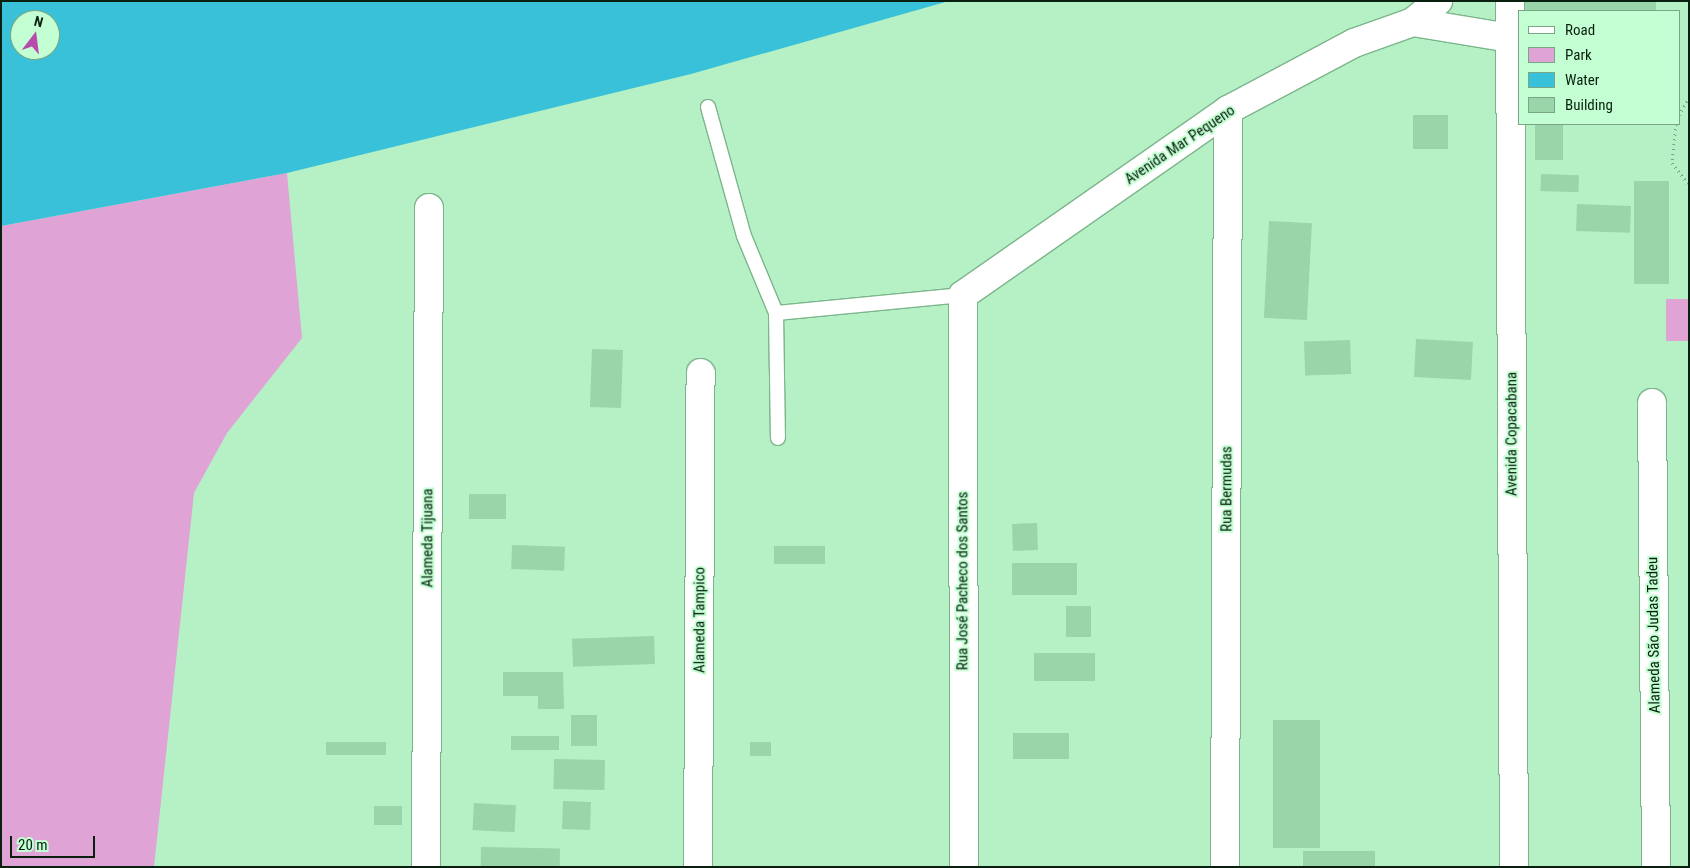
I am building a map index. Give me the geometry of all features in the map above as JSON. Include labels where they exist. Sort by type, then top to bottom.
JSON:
[{"type":"street","name":"Avenida Mar Pequeno","points":[[963,294],[1228,110],[1354,43],[1413,22],[1438,1]]},
{"type":"street","name":"Avenida Copacabana","points":[[1510,1],[1514,867]]},
{"type":"street","name":"Avenida Mar Pequeno","points":[[1413,22],[1510,38]]},
{"type":"street","name":"Rua Bermudas","points":[[1225,867],[1228,110]]},
{"type":"street","name":"Alameda Tijuana","points":[[426,867],[429,208]]},
{"type":"street","name":"Rua José Pacheco dos Santos","points":[[963,294],[964,867]]},
{"type":"street","name":"Alameda Tampico","points":[[698,867],[701,374]]},
{"type":"street","name":"Alameda São Judas Tadeu","points":[[1652,403],[1656,867]]},
{"type":"lane","points":[[708,107],[744,236],[776,313],[778,438]]},
{"type":"lane","points":[[776,313],[963,294]]},
{"type":"path","points":[[1680,114],[1689,98]]},
{"type":"path","points":[[1676,125],[1672,163],[1689,185]]},
{"type":"green space","points":[[287,173],[302,338],[227,433],[194,493],[154,867],[1,867],[1,226]]},
{"type":"green space","points":[[1666,299],[1689,299],[1689,341],[1666,341]]},
{"type":"water","points":[[1,1],[949,1],[691,74],[287,173],[1,226]]},
{"type":"building","points":[[1524,1],[1656,1],[1656,10],[1524,10]]},
{"type":"building","points":[[1413,115],[1448,115],[1448,149],[1413,149]]},
{"type":"building","points":[[1535,125],[1563,125],[1563,160],[1535,160]]},
{"type":"building","points":[[1541,174],[1579,175],[1578,192],[1540,191]]},
{"type":"building","points":[[1634,181],[1669,181],[1669,284],[1634,284]]},
{"type":"building","points":[[1577,204],[1631,206],[1630,233],[1576,231]]},
{"type":"building","points":[[1269,221],[1312,223],[1307,320],[1264,318]]},
{"type":"building","points":[[1416,339],[1473,342],[1471,380],[1414,377]]},
{"type":"building","points":[[1350,340],[1351,374],[1305,376],[1304,342]]},
{"type":"building","points":[[592,349],[623,350],[621,408],[590,407]]},
{"type":"building","points":[[469,494],[506,494],[506,519],[469,519]]},
{"type":"building","points":[[1037,523],[1038,550],[1013,551],[1012,524]]},
{"type":"building","points":[[512,545],[565,547],[564,571],[511,569]]},
{"type":"building","points":[[774,546],[825,546],[825,564],[774,564]]},
{"type":"building","points":[[1012,563],[1077,563],[1077,595],[1012,595]]},
{"type":"building","points":[[1066,606],[1091,606],[1091,637],[1066,637]]},
{"type":"building","points":[[654,636],[655,664],[573,667],[572,639]]},
{"type":"building","points":[[1034,653],[1095,653],[1095,681],[1034,681]]},
{"type":"building","points":[[503,672],[563,672],[564,709],[538,709],[538,696],[503,696]]},
{"type":"building","points":[[571,715],[597,715],[597,746],[571,746]]},
{"type":"building","points":[[1273,720],[1320,720],[1320,848],[1273,848]]},
{"type":"building","points":[[1013,733],[1069,733],[1069,759],[1013,759]]},
{"type":"building","points":[[511,736],[559,736],[559,750],[511,750]]},
{"type":"building","points":[[326,742],[386,742],[386,755],[326,755]]},
{"type":"building","points":[[750,742],[771,742],[771,756],[750,756]]},
{"type":"building","points":[[554,759],[605,760],[604,790],[553,789]]},
{"type":"building","points":[[563,801],[591,802],[590,830],[562,829]]},
{"type":"building","points":[[474,803],[516,805],[515,832],[473,830]]},
{"type":"building","points":[[374,806],[402,806],[402,825],[374,825]]},
{"type":"building","points":[[481,847],[560,848],[560,867],[481,867]]},
{"type":"building","points":[[1303,851],[1375,851],[1375,867],[1303,867]]}]
